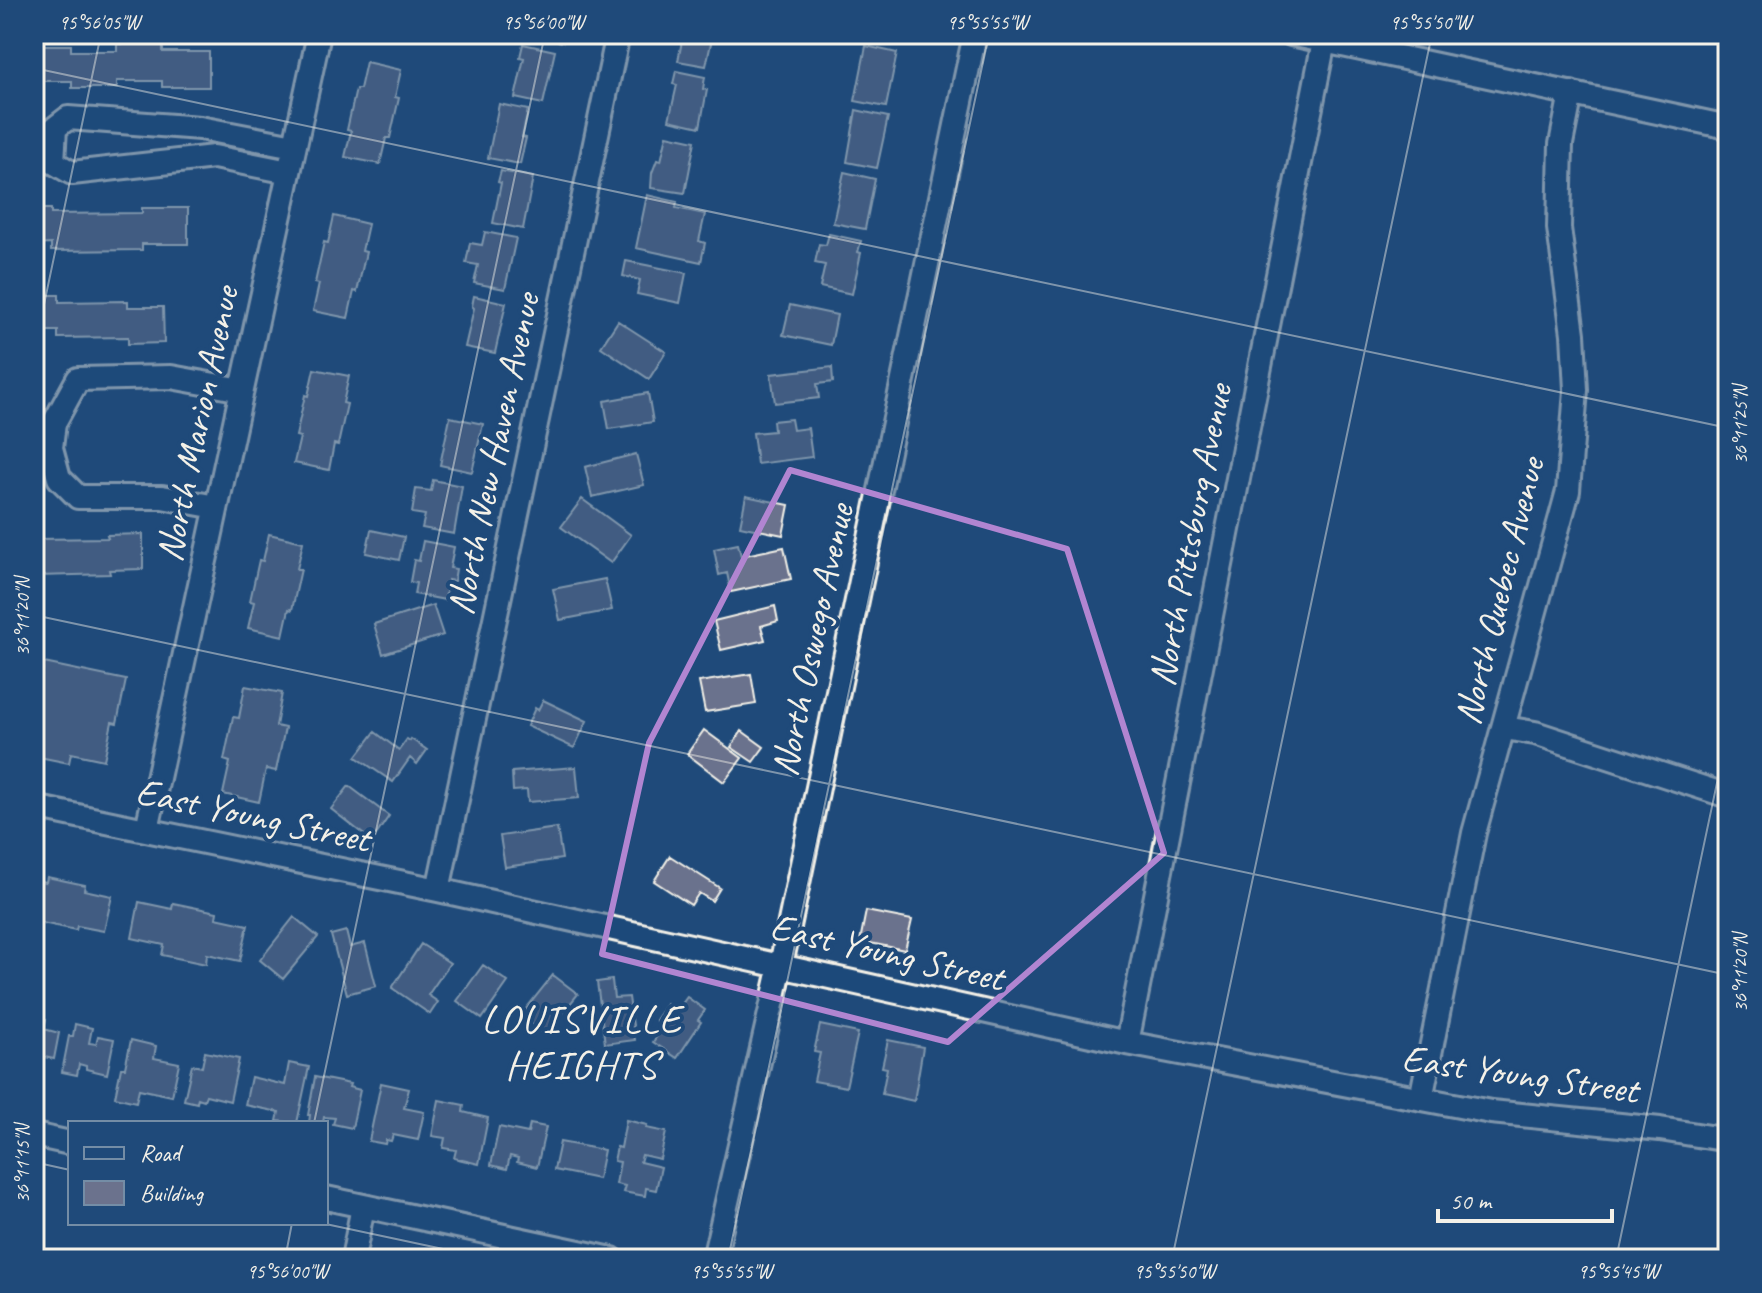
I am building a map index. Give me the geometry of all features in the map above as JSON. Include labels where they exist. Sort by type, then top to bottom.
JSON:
[{"type":"street","name":"North Marion Avenue","points":[[147,829],[319,34]]},
{"type":"street","name":"North New Haven Avenue","points":[[438,890],[618,34]]},
{"type":"street","name":"North Oswego Avenue","points":[[714,1259],[781,965],[975,34]]},
{"type":"street","points":[[1291,34],[1728,127]]},
{"type":"street","name":"North Pittsburg Avenue","points":[[1127,1043],[1324,41]]},
{"type":"street","name":"North Quebec Avenue","points":[[1421,1099],[1474,833],[1568,491],[1576,390],[1573,334],[1559,228],[1561,144],[1571,93]]},
{"type":"street","points":[[289,172],[214,157],[72,173],[53,162],[55,128],[68,118],[200,128],[294,146]]},
{"type":"street","points":[[216,507],[162,497],[78,497],[59,478],[51,448],[54,423],[78,379],[171,377],[242,390]]},
{"type":"street","points":[[1504,728],[1535,733],[1728,796]]},
{"type":"street","name":"East Young Street","points":[[34,807],[438,890],[1127,1043],[1491,1112],[1660,1129],[1728,1140]]},
{"type":"street","points":[[34,1135],[68,1143]]},
{"type":"street","points":[[328,1198],[612,1259]]},
{"type":"street","points":[[353,1259],[363,1206]]},
{"type":"highlighted area","points":[[790,470],[1067,549],[1164,853],[948,1042],[602,954],[649,743]]},
{"type":"building","points":[[533,34],[565,34],[563,42]]},
{"type":"building","points":[[678,34],[713,34],[706,66],[678,61],[683,36]]},
{"type":"building","points":[[117,44],[163,44],[163,52],[209,52],[209,87],[162,87],[162,81],[117,81],[117,88],[72,88],[72,81],[34,81],[34,45],[71,45],[71,51],[117,51]]},
{"type":"building","points":[[523,44],[555,51],[543,104],[515,98],[524,58],[520,57]]},
{"type":"building","points":[[866,46],[897,53],[886,107],[855,101]]},
{"type":"building","points":[[366,62],[401,70],[395,97],[399,98],[390,138],[386,138],[380,164],[345,157],[356,89],[360,89]]},
{"type":"building","points":[[676,71],[705,77],[703,89],[707,90],[700,127],[669,120],[677,85],[673,84]]},
{"type":"building","points":[[499,104],[528,110],[520,164],[488,158]]},
{"type":"building","points":[[856,110],[888,117],[877,168],[847,162]]},
{"type":"building","points":[[667,135],[695,141],[685,193],[651,188],[652,173],[657,160],[661,161]]},
{"type":"building","points":[[501,171],[533,177],[523,229],[493,223]]},
{"type":"building","points":[[844,172],[875,179],[865,229],[833,223]]},
{"type":"building","points":[[647,195],[677,202],[676,208],[705,214],[699,241],[705,243],[701,262],[636,248]]},
{"type":"building","points":[[142,208],[188,208],[188,244],[142,244],[142,250],[51,251],[51,244],[34,245],[34,209],[51,209],[51,214],[142,213]]},
{"type":"building","points":[[334,216],[368,224],[362,251],[366,252],[348,318],[313,311],[319,284],[315,283],[324,242],[328,243]]},
{"type":"building","points":[[485,232],[516,238],[505,289],[474,283],[478,265],[466,263],[470,243],[482,245]]},
{"type":"building","points":[[829,234],[861,241],[852,294],[820,287],[825,265],[815,263],[819,244],[826,245]]},
{"type":"building","points":[[626,261],[686,273],[680,303],[637,294],[640,280],[623,276]]},
{"type":"building","points":[[34,295],[59,295],[59,302],[128,301],[128,307],[163,307],[164,343],[128,344],[128,337],[58,338],[58,331],[34,331]]},
{"type":"building","points":[[474,296],[506,303],[495,353],[465,347]]},
{"type":"building","points":[[790,305],[837,315],[831,345],[783,335]]},
{"type":"building","points":[[618,321],[666,352],[649,379],[601,347]]},
{"type":"building","points":[[832,367],[833,382],[817,384],[819,398],[775,403],[771,374]]},
{"type":"building","points":[[314,369],[349,376],[343,403],[347,404],[329,470],[294,463],[300,437],[296,436]]},
{"type":"building","points":[[648,393],[653,422],[609,429],[604,401]]},
{"type":"building","points":[[450,417],[483,424],[472,472],[440,465]]},
{"type":"building","points":[[791,419],[793,430],[808,428],[812,457],[757,464],[753,433],[774,431],[773,421]]},
{"type":"building","points":[[636,454],[644,485],[592,497],[585,467]]},
{"type":"building","points":[[433,480],[462,486],[454,534],[422,528],[425,515],[412,513],[416,489],[431,491]]},
{"type":"building","points":[[746,496],[789,505],[783,535],[740,526]]},
{"type":"building","points":[[582,499],[631,535],[611,563],[561,527]]},
{"type":"building","points":[[371,530],[404,537],[399,560],[366,553]]},
{"type":"building","points":[[143,534],[143,569],[109,570],[110,574],[38,576],[38,571],[34,571],[34,536],[37,535],[38,539],[108,538],[107,535]]},
{"type":"building","points":[[269,534],[303,542],[297,569],[301,569],[283,636],[248,628],[259,560],[263,561]]},
{"type":"building","points":[[423,541],[454,547],[450,568],[456,569],[454,581],[448,580],[445,600],[414,594],[416,583],[410,582],[414,560],[419,561]]},
{"type":"building","points":[[738,544],[741,556],[784,547],[791,579],[731,592],[727,573],[719,575],[714,549]]},
{"type":"building","points":[[605,579],[612,610],[560,620],[553,589]]},
{"type":"building","points":[[433,605],[443,635],[383,654],[374,624]]},
{"type":"building","points":[[775,606],[778,621],[761,626],[765,640],[721,650],[714,621]]},
{"type":"building","points":[[44,663],[126,680],[117,723],[112,722],[104,760],[71,753],[69,763],[34,756],[35,706]]},
{"type":"building","points":[[751,674],[756,704],[705,712],[699,682]]},
{"type":"building","points":[[245,686],[282,693],[276,726],[285,728],[276,771],[266,769],[259,802],[223,794],[230,762],[224,760],[233,717],[239,718]]},
{"type":"building","points":[[543,700],[587,721],[574,748],[527,726],[535,708],[538,710]]},
{"type":"building","points":[[704,730],[742,758],[724,782],[687,754]]},
{"type":"building","points":[[742,731],[764,747],[753,762],[731,747]]},
{"type":"building","points":[[375,732],[399,750],[407,739],[411,739],[427,750],[417,764],[410,758],[393,782],[356,757]]},
{"type":"building","points":[[576,767],[579,798],[528,802],[527,790],[513,791],[512,772]]},
{"type":"building","points":[[349,786],[389,816],[372,841],[331,809]]},
{"type":"building","points":[[557,828],[562,859],[505,867],[500,836]]},
{"type":"building","points":[[670,856],[720,888],[712,901],[699,893],[691,905],[654,881]]},
{"type":"building","points":[[47,877],[85,885],[84,890],[112,896],[104,931],[77,926],[76,930],[37,922],[38,918],[34,917],[34,880],[46,882]]},
{"type":"building","points":[[139,902],[172,909],[173,903],[217,912],[216,918],[248,925],[240,961],[207,954],[206,964],[162,955],[164,945],[132,938]]},
{"type":"building","points":[[866,911],[912,920],[905,950],[860,941]]},
{"type":"building","points":[[294,917],[318,937],[283,979],[260,960]]},
{"type":"building","points":[[346,931],[350,947],[365,943],[376,986],[347,994],[331,935]]},
{"type":"building","points":[[421,944],[450,963],[428,995],[438,1002],[430,1014],[392,988]]},
{"type":"building","points":[[483,965],[508,982],[482,1019],[457,1001]]},
{"type":"building","points":[[553,975],[578,994],[545,1035],[521,1015]]},
{"type":"building","points":[[612,980],[614,998],[629,997],[635,1040],[605,1044],[597,982]]},
{"type":"building","points":[[687,997],[705,1010],[698,1020],[701,1022],[677,1058],[653,1042],[664,1026],[656,1020],[667,1004],[679,1008]]},
{"type":"building","points":[[34,1017],[46,1019],[44,1029],[59,1033],[54,1059],[34,1055]]},
{"type":"building","points":[[75,1024],[92,1028],[89,1043],[96,1044],[98,1036],[114,1039],[107,1074],[79,1064],[77,1075],[62,1072],[69,1036],[73,1036]]},
{"type":"building","points":[[820,1025],[858,1033],[846,1087],[814,1081],[820,1053],[814,1052]]},
{"type":"building","points":[[131,1040],[156,1046],[154,1058],[179,1063],[172,1096],[139,1089],[136,1102],[115,1097]]},
{"type":"building","points":[[888,1040],[923,1047],[914,1101],[882,1094],[887,1068],[882,1067]]},
{"type":"building","points":[[205,1052],[239,1059],[230,1101],[206,1095],[204,1100],[198,1098],[197,1103],[184,1100],[192,1065],[202,1067]]},
{"type":"building","points":[[289,1063],[309,1067],[297,1121],[277,1121],[279,1112],[245,1105],[251,1077],[285,1085]]},
{"type":"building","points":[[315,1077],[350,1084],[349,1087],[360,1090],[352,1128],[333,1124],[335,1118],[309,1121]]},
{"type":"building","points":[[381,1083],[409,1089],[404,1108],[424,1112],[418,1140],[393,1135],[391,1141],[386,1140],[385,1144],[369,1141]]},
{"type":"building","points":[[439,1100],[464,1105],[463,1112],[488,1118],[479,1164],[454,1158],[456,1150],[443,1148],[445,1138],[432,1136]]},
{"type":"building","points":[[626,1120],[666,1132],[660,1159],[642,1155],[640,1162],[661,1167],[656,1190],[646,1188],[645,1196],[623,1192],[625,1186],[616,1184],[620,1162],[614,1161],[617,1147],[621,1148]]},
{"type":"building","points":[[530,1124],[546,1127],[537,1167],[517,1162],[518,1158],[510,1156],[507,1169],[491,1165],[499,1127],[528,1133]]},
{"type":"building","points":[[560,1142],[604,1150],[598,1179],[554,1170]]},
{"type":"district","name":"LOUISVILLE HEIGHTS","points":[[582,1042]]}]
